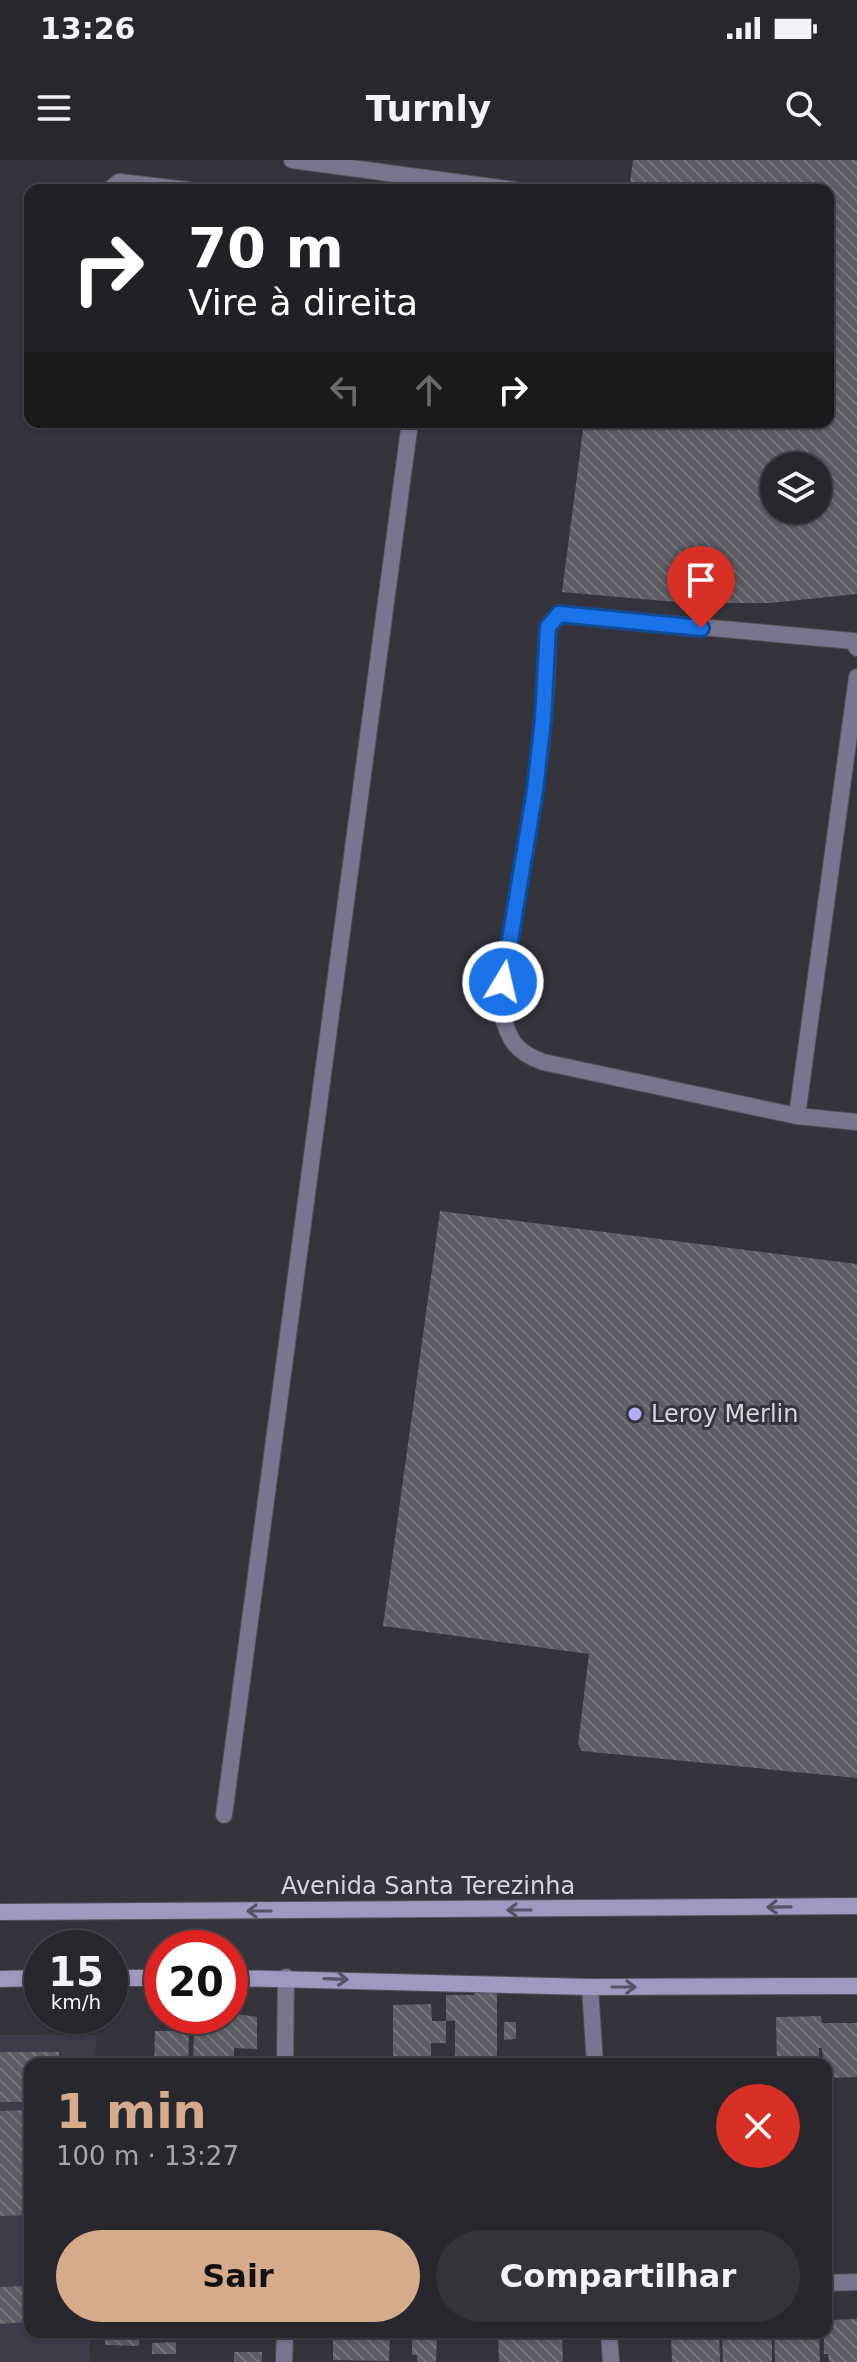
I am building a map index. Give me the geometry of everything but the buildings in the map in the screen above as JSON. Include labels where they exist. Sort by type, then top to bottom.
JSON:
[{"type":"street","points":[[292,160],[470,184]]},
{"type":"street","points":[[116,184],[136,184]]},
{"type":"street","points":[[224,1815],[409,428]]},
{"type":"street","points":[[857,648],[853,641],[559,614],[552,619],[548,627],[535,790],[499,1005],[509,1036],[524,1056],[797,1116],[857,1122]]},
{"type":"street","points":[[797,1116],[855,718],[857,677]]},
{"type":"street","name":"Avenida Santa Terezinha","points":[[0,1912],[857,1906]]},
{"type":"street","points":[[285,2058],[286,1977]]},
{"type":"street","points":[[0,1979],[24,1978]]},
{"type":"street","points":[[248,1978],[590,1987],[857,1986]]},
{"type":"street","points":[[590,1987],[595,2058]]},
{"type":"street","points":[[832,2283],[857,2282]]},
{"type":"street","points":[[284,2362],[285,2338]]},
{"type":"street","points":[[609,2338],[611,2362]]},
{"type":"shaded area","points":[[0,2035],[96,2035],[95,2058],[24,2058],[24,2338],[90,2338],[90,2362],[0,2362]]},
{"type":"place","name":"Leroy Merlin","points":[[635,1414]]},
{"type":"route","points":[[503,982],[535,790],[548,627],[552,619],[559,614],[701,628]]}]
